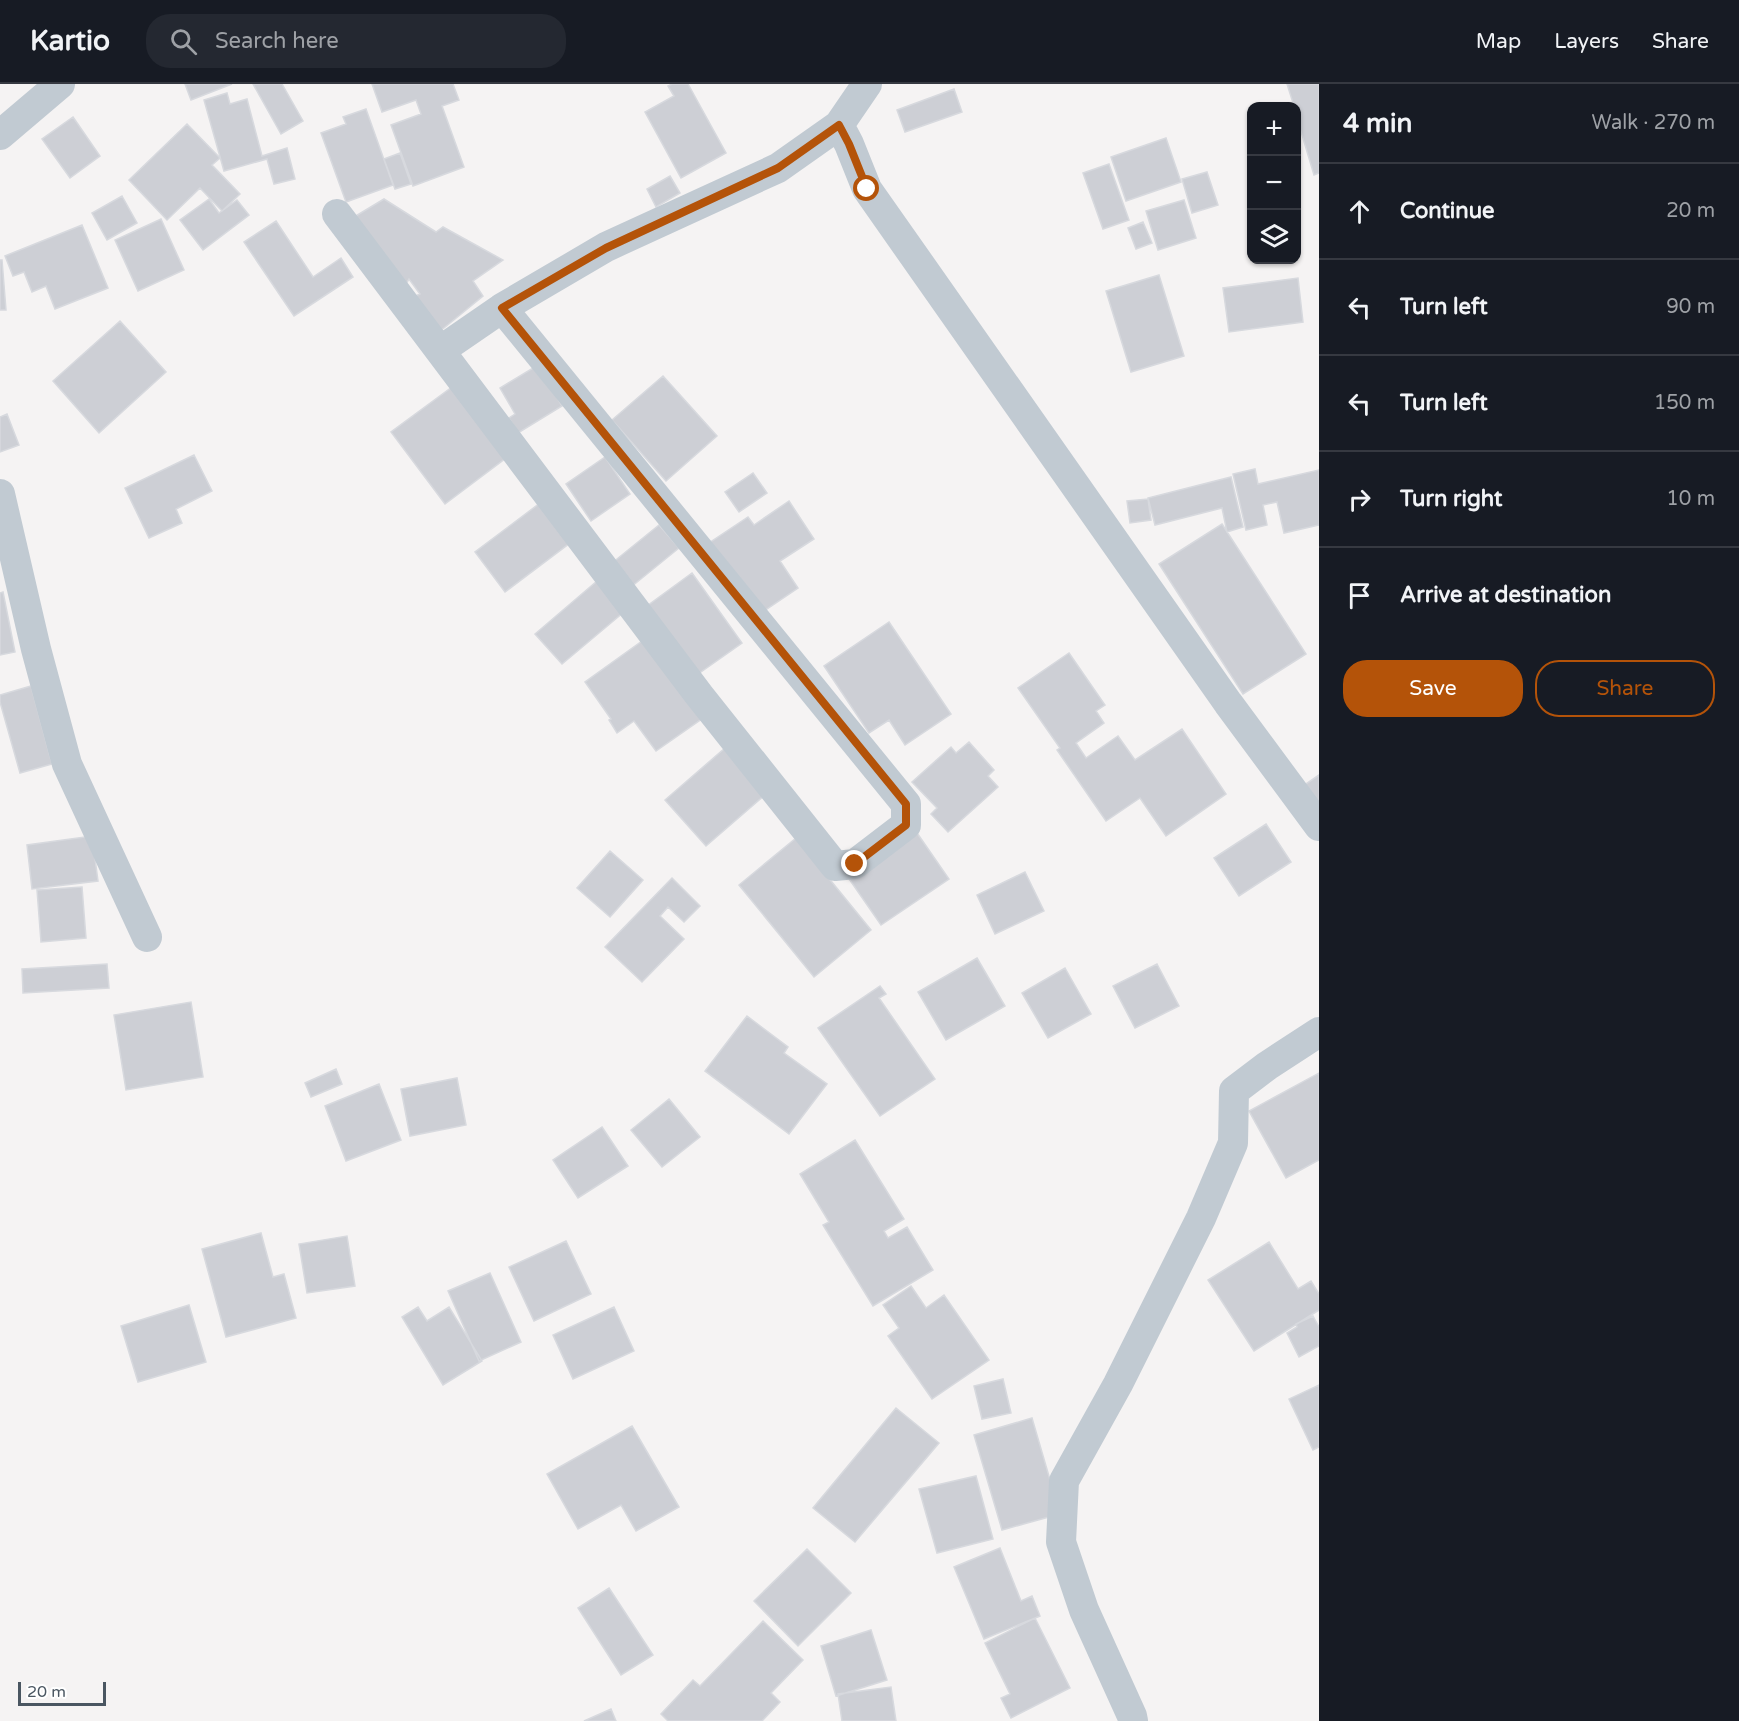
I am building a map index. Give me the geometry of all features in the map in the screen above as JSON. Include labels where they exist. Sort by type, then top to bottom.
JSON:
[{"type":"street","points":[[0,135],[60,84]]},
{"type":"street","points":[[441,350],[502,308],[606,248],[778,168],[839,125],[867,84]]},
{"type":"street","points":[[839,125],[867,189],[1228,703],[1319,826]]},
{"type":"street","points":[[337,214],[699,695],[834,866],[855,864],[906,825],[906,804],[502,308]]},
{"type":"street","points":[[0,494],[36,649],[67,764],[147,937]]},
{"type":"street","points":[[1133,1721],[1084,1610],[1061,1542],[1064,1481],[1118,1384],[1201,1218],[1233,1143],[1234,1091],[1319,1032]]},
{"type":"building","points":[[185,84],[232,84],[191,100]]},
{"type":"building","points":[[253,84],[282,84],[303,121],[281,134]]},
{"type":"building","points":[[372,84],[453,84],[459,100],[442,106],[464,167],[413,186],[391,125],[421,114],[416,100],[382,112]]},
{"type":"building","points":[[688,84],[726,153],[681,178],[645,112],[674,96],[668,86]]},
{"type":"building","points":[[1287,84],[1319,84],[1319,173],[1314,175],[1301,132],[1301,102],[1293,102]]},
{"type":"building","points":[[954,89],[962,112],[905,132],[897,110]]},
{"type":"building","points":[[227,93],[230,104],[247,99],[262,156],[287,148],[295,179],[274,184],[267,159],[224,171],[204,100]]},
{"type":"building","points":[[366,109],[393,185],[346,202],[321,133],[346,124],[343,117]]},
{"type":"building","points":[[73,117],[100,156],[70,178],[42,139]]},
{"type":"building","points":[[187,124],[220,158],[212,165],[240,194],[222,211],[200,188],[167,220],[129,180]]},
{"type":"building","points":[[1166,138],[1181,182],[1126,201],[1111,157]]},
{"type":"building","points":[[400,153],[411,184],[395,189],[384,159]]},
{"type":"building","points":[[1109,164],[1129,220],[1103,229],[1083,173]]},
{"type":"building","points":[[1207,172],[1218,205],[1192,213],[1182,179]]},
{"type":"building","points":[[670,176],[680,193],[656,207],[647,189]]},
{"type":"building","points":[[122,196],[137,223],[107,240],[92,213]]},
{"type":"building","points":[[209,199],[219,213],[237,200],[249,215],[203,250],[180,220]]},
{"type":"building","points":[[384,199],[436,232],[443,227],[503,260],[473,281],[483,296],[439,332],[413,297],[420,294],[409,279],[402,290],[354,217]]},
{"type":"building","points":[[1184,200],[1196,238],[1158,250],[1146,211]]},
{"type":"building","points":[[161,219],[184,270],[138,291],[115,240]]},
{"type":"building","points":[[276,221],[313,277],[341,258],[353,277],[294,316],[244,242]]},
{"type":"building","points":[[1143,222],[1152,243],[1136,249],[1128,228]]},
{"type":"building","points":[[82,225],[108,288],[55,309],[46,286],[32,292],[24,272],[13,276],[5,256]]},
{"type":"building","points":[[0,260],[2,260],[6,310],[0,310]]},
{"type":"building","points":[[1159,275],[1184,356],[1131,372],[1106,291]]},
{"type":"building","points":[[1298,278],[1303,322],[1229,332],[1223,288]]},
{"type":"building","points":[[120,321],[166,372],[99,433],[53,381]]},
{"type":"building","points":[[538,365],[562,406],[518,433],[509,418],[515,414],[500,388]]},
{"type":"building","points":[[663,376],[717,436],[666,481],[612,420]]},
{"type":"building","points":[[452,387],[506,458],[445,504],[391,432]]},
{"type":"building","points":[[7,414],[19,445],[0,452],[0,417]]},
{"type":"building","points":[[194,455],[212,491],[176,509],[182,523],[149,538],[125,488]]},
{"type":"building","points":[[605,457],[630,494],[591,521],[566,484]]},
{"type":"building","points":[[1255,469],[1258,484],[1319,470],[1319,525],[1284,533],[1277,502],[1263,505],[1267,525],[1246,530],[1233,474]]},
{"type":"building","points":[[753,473],[767,493],[739,512],[725,492]]},
{"type":"building","points":[[1231,477],[1243,527],[1227,532],[1222,508],[1155,525],[1148,498]]},
{"type":"building","points":[[1148,499],[1151,520],[1130,523],[1127,501]]},
{"type":"building","points":[[789,501],[814,539],[780,561],[798,588],[758,615],[709,543],[748,517],[754,525]]},
{"type":"building","points":[[540,503],[570,543],[505,592],[475,552]]},
{"type":"building","points":[[1222,524],[1306,654],[1243,694],[1159,564]]},
{"type":"building","points":[[659,525],[679,548],[631,587],[612,563]]},
{"type":"building","points":[[692,573],[742,643],[691,679],[647,606]]},
{"type":"building","points":[[597,581],[624,612],[562,664],[535,634]]},
{"type":"building","points":[[3,592],[15,652],[0,655],[0,593]]},
{"type":"building","points":[[889,622],[951,714],[905,745],[889,720],[869,733],[824,666]]},
{"type":"building","points":[[649,636],[706,716],[656,751],[634,721],[617,733],[609,720],[611,719],[585,682]]},
{"type":"building","points":[[1069,653],[1105,705],[1096,711],[1104,723],[1076,743],[1086,758],[1118,736],[1135,760],[1182,729],[1226,794],[1166,836],[1140,798],[1106,821],[1057,750],[1060,748],[1018,688]]},
{"type":"building","points":[[31,686],[52,764],[20,773],[0,695]]},
{"type":"building","points":[[969,742],[994,770],[988,776],[998,787],[948,832],[931,814],[937,808],[912,782],[951,747],[956,753]]},
{"type":"building","points":[[725,748],[766,794],[706,846],[665,800]]},
{"type":"building","points":[[1319,775],[1319,809],[1303,786]]},
{"type":"building","points":[[1266,824],[1291,862],[1239,896],[1214,858]]},
{"type":"building","points":[[915,830],[949,879],[881,925],[847,876]]},
{"type":"building","points":[[92,836],[98,881],[32,889],[27,845]]},
{"type":"building","points":[[796,838],[871,930],[814,977],[739,885]]},
{"type":"building","points":[[610,851],[643,880],[610,917],[577,888]]},
{"type":"building","points":[[1025,872],[1044,911],[995,934],[977,895]]},
{"type":"building","points":[[672,878],[700,906],[684,922],[668,907],[660,916],[684,939],[642,982],[605,947]]},
{"type":"building","points":[[82,887],[86,938],[41,942],[37,890]]},
{"type":"building","points":[[977,958],[1005,1006],[946,1040],[918,992]]},
{"type":"building","points":[[107,964],[109,988],[23,993],[22,969]]},
{"type":"building","points":[[1157,964],[1179,1006],[1135,1028],[1113,986]]},
{"type":"building","points":[[1065,968],[1091,1014],[1048,1038],[1022,993]]},
{"type":"building","points":[[880,986],[886,994],[879,998],[935,1079],[880,1116],[818,1028]]},
{"type":"building","points":[[191,1002],[203,1077],[126,1090],[114,1015]]},
{"type":"building","points":[[747,1016],[788,1047],[784,1053],[827,1084],[789,1134],[705,1071]]},
{"type":"building","points":[[336,1069],[342,1084],[311,1097],[305,1083]]},
{"type":"building","points":[[1319,1073],[1319,1160],[1286,1178],[1249,1111]]},
{"type":"building","points":[[457,1078],[466,1125],[410,1136],[401,1089]]},
{"type":"building","points":[[379,1084],[401,1140],[346,1161],[325,1106]]},
{"type":"building","points":[[669,1099],[700,1137],[662,1167],[631,1130]]},
{"type":"building","points":[[602,1127],[628,1166],[578,1198],[553,1160]]},
{"type":"building","points":[[855,1140],[904,1219],[884,1231],[888,1238],[907,1227],[933,1270],[873,1306],[823,1225],[829,1222],[800,1174]]},
{"type":"building","points":[[261,1233],[273,1277],[284,1274],[296,1318],[226,1337],[202,1249]]},
{"type":"building","points":[[347,1236],[355,1286],[307,1293],[299,1244]]},
{"type":"building","points":[[566,1241],[591,1294],[534,1321],[509,1267]]},
{"type":"building","points":[[1269,1242],[1298,1289],[1311,1281],[1319,1294],[1319,1310],[1254,1351],[1208,1280]]},
{"type":"building","points":[[490,1273],[521,1342],[479,1361],[448,1291]]},
{"type":"building","points":[[911,1286],[926,1308],[944,1295],[989,1360],[932,1399],[888,1336],[899,1328],[883,1305]]},
{"type":"building","points":[[189,1305],[206,1362],[138,1382],[121,1326]]},
{"type":"building","points":[[418,1307],[427,1321],[449,1307],[482,1361],[443,1385],[402,1317]]},
{"type":"building","points":[[614,1307],[634,1351],[573,1379],[553,1335]]},
{"type":"building","points":[[1313,1316],[1319,1327],[1319,1346],[1299,1357],[1287,1333],[1297,1327],[1296,1324]]},
{"type":"building","points":[[1003,1379],[1011,1413],[982,1419],[974,1386]]},
{"type":"building","points":[[1319,1385],[1319,1447],[1313,1450],[1289,1399]]},
{"type":"building","points":[[896,1408],[939,1443],[855,1542],[813,1508]]},
{"type":"building","points":[[1032,1418],[1060,1514],[1002,1530],[974,1435]]},
{"type":"building","points":[[632,1426],[679,1507],[636,1531],[621,1505],[578,1529],[547,1474]]},
{"type":"building","points":[[976,1476],[993,1539],[937,1553],[919,1489]]},
{"type":"building","points":[[1000,1548],[1021,1601],[1032,1596],[1040,1616],[984,1639],[954,1567]]},
{"type":"building","points":[[807,1549],[851,1593],[798,1646],[754,1601]]},
{"type":"building","points":[[609,1588],[653,1655],[621,1675],[578,1608]]},
{"type":"building","points":[[1035,1618],[1070,1688],[1011,1718],[1001,1698],[1010,1694],[985,1643]]},
{"type":"building","points":[[763,1621],[803,1660],[771,1693],[780,1702],[762,1721],[668,1721],[661,1714],[693,1680],[700,1686]]},
{"type":"building","points":[[871,1630],[887,1680],[836,1696],[821,1646]]},
{"type":"building","points":[[891,1687],[896,1721],[842,1721],[838,1694]]},
{"type":"building","points":[[611,1709],[616,1721],[584,1721]]},
{"type":"route","points":[[855,864],[906,825],[906,804],[502,308],[606,248],[778,168],[839,125],[867,189]]}]
